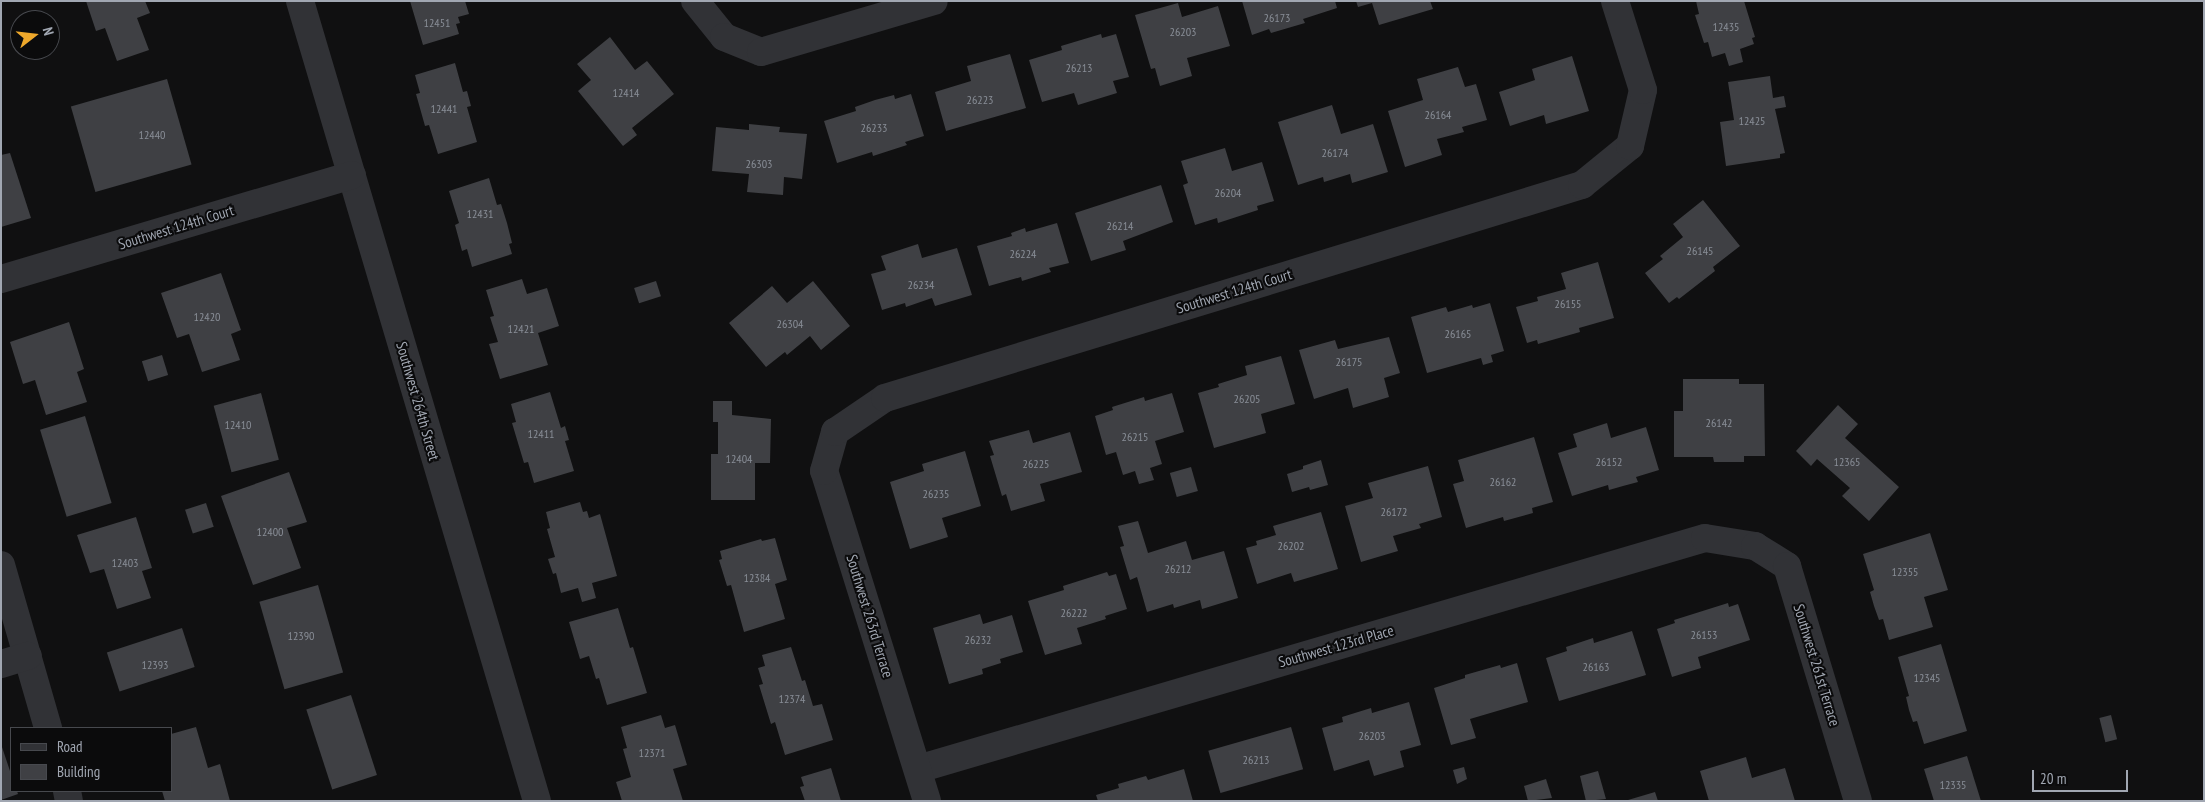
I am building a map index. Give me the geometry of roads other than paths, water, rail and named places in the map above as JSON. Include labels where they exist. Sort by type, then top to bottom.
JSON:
[{"type":"street","name":"Southwest 264th Street","points":[[300,1],[537,801]]},
{"type":"street","points":[[695,1],[724,37],[761,52],[934,1]]},
{"type":"street","name":"Southwest 124th Court","points":[[835,432],[885,398],[1582,185],[1630,146],[1643,90],[1615,1]]},
{"type":"street","name":"Southwest 124th Court","points":[[1,279],[352,175]]},
{"type":"street","name":"Southwest 263rd Terrace","points":[[835,432],[824,470],[927,801]]},
{"type":"street","name":"Southwest 123rd Place","points":[[918,769],[1704,538],[1755,546]]},
{"type":"street","name":"Southwest 261st Terrace","points":[[1755,546],[1787,566],[1858,801]]},
{"type":"street","points":[[1,565],[48,727]]},
{"type":"street","points":[[1,664],[28,656]]}]
